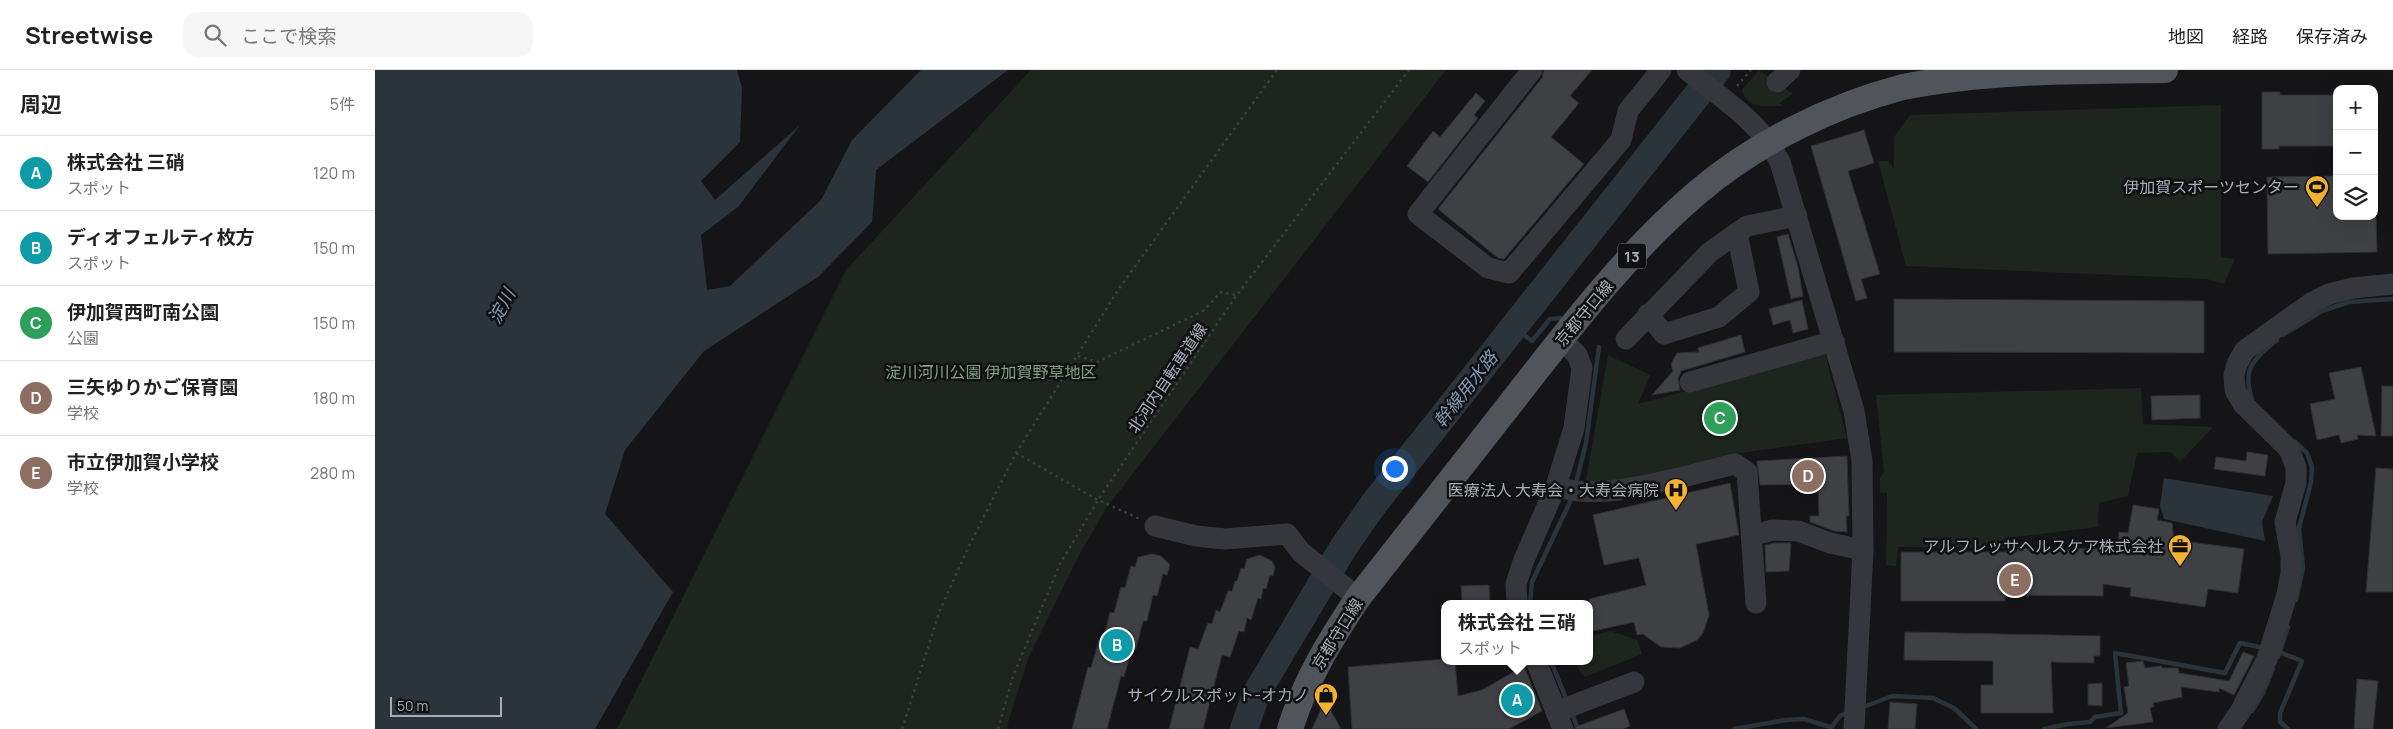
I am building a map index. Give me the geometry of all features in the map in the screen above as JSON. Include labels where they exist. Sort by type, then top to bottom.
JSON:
[{"type":"main road","name":"京都守口線","points":[[1290,729],[1305,688],[1354,595],[1561,339],[1635,252],[1699,192],[1770,142],[1843,107],[1903,87],[1985,71],[2165,70]]},
{"type":"street","points":[[1532,70],[1418,214],[1488,268],[1509,273],[1621,140],[1628,111],[1661,70]]},
{"type":"street","points":[[1687,70],[1739,110],[1770,142],[1781,162],[1854,412],[1862,461],[1863,550],[1854,729]]},
{"type":"street","points":[[1627,339],[1648,314],[1710,252],[1747,226],[1797,216]]},
{"type":"street","points":[[1648,314],[1664,334],[1719,318],[1749,292],[1737,233]]},
{"type":"street","points":[[2228,729],[2240,712],[2267,659],[2287,595],[2291,573],[2291,556],[2285,522],[2296,483],[2296,467],[2289,449],[2243,404],[2235,390],[2234,375],[2237,364],[2245,350],[2311,303],[2329,294],[2353,288],[2393,284]]},
{"type":"street","points":[[1517,600],[1516,584],[1520,569],[1556,486],[1574,428],[1582,368],[1577,355],[1561,339]]},
{"type":"street","points":[[1690,382],[1834,341]]},
{"type":"street","points":[[1556,486],[1565,490],[1587,492],[1628,488],[1735,464],[1747,472],[1753,534],[1756,603]]},
{"type":"street","points":[[1155,526],[1196,536],[1225,539],[1287,534],[1301,552],[1354,595]]},
{"type":"street","points":[[1753,534],[1773,530],[1798,531],[1863,550]]},
{"type":"street","points":[[1538,665],[1559,720],[1634,682]]},
{"type":"path","points":[[902,729],[940,610],[969,546],[1016,453],[1120,287],[1277,70]]},
{"type":"path","name":"北河内自転車道線","points":[[998,729],[1013,676],[1060,564],[1098,500],[1236,296],[1409,70]]},
{"type":"path","points":[[1078,356],[1097,362],[1203,311],[1221,292],[1236,296]]},
{"type":"path","points":[[1016,453],[1098,500],[1155,526]]},
{"type":"green space","name":"淀川河川公園 伊加賀野草地区","points":[[1031,70],[1446,70],[1107,507],[1078,557],[1028,659],[1006,729],[617,729],[846,270]]},
{"type":"green space","points":[[1759,70],[1793,94],[1779,103],[1783,106],[1758,106],[1749,101],[1745,96],[1742,90]]},
{"type":"green space","points":[[2221,105],[2221,257],[2235,259],[2224,284],[2207,279],[1906,266],[1878,161],[1888,161],[1894,169],[1894,137],[1910,115]]},
{"type":"green space","points":[[1825,353],[1847,438],[1747,452],[1622,480],[1585,485],[1608,355],[1650,375],[1638,404]]},
{"type":"green space","points":[[2141,388],[2143,424],[2213,427],[2180,462],[2171,452],[2137,453],[2128,496],[2099,503],[2098,527],[2015,537],[2012,566],[2005,569],[2005,548],[1898,547],[1896,566],[1886,565],[1887,492],[1880,493],[1880,478],[1884,472],[1876,395]]},
{"type":"green space","points":[[1610,631],[1637,640],[1642,654],[1585,677],[1575,665],[1593,665],[1593,635]]},
{"type":"water","name":"淀川","points":[[375,70],[737,70],[742,88],[740,142],[701,181],[715,200],[800,125],[738,207],[701,235],[707,290],[730,286],[821,200],[852,140],[921,70],[1008,70],[876,170],[872,222],[818,277],[704,351],[625,450],[605,514],[673,592],[595,729],[375,729]]},
{"type":"water","points":[[2164,478],[2273,496],[2262,522],[2265,541],[2164,519],[2160,506]]},
{"type":"building","points":[[1544,70],[1592,70],[1570,96],[1579,103],[1551,137],[1584,164],[1504,259],[1498,258],[1438,209],[1542,78]]},
{"type":"building","points":[[2262,92],[2280,92],[2280,95],[2333,95],[2333,146],[2279,146],[2279,149],[2262,149]]},
{"type":"building","points":[[1476,93],[1485,101],[1474,115],[1478,118],[1428,182],[1407,166],[1433,131],[1440,137]]},
{"type":"building","points":[[1864,130],[1874,163],[1848,171],[1880,274],[1861,279],[1867,298],[1856,301],[1811,146]]},
{"type":"building","points":[[2333,176],[2333,220],[2376,220],[2377,252],[2268,254],[2267,177]]},
{"type":"building","points":[[1788,234],[1798,267],[1803,296],[1791,299],[1777,237]]},
{"type":"building","points":[[1894,299],[2204,301],[2204,353],[1894,352]]},
{"type":"building","points":[[1802,300],[1808,329],[1793,333],[1790,320],[1773,325],[1769,309]]},
{"type":"building","points":[[1741,335],[1745,352],[1681,371],[1678,379],[1680,390],[1652,395],[1673,371],[1671,364],[1677,353],[1699,352],[1698,348]]},
{"type":"building","points":[[2361,367],[2376,436],[2357,435],[2358,439],[2341,443],[2339,435],[2317,440],[2310,404],[2335,399],[2329,373]]},
{"type":"building","points":[[2382,386],[2393,386],[2393,436],[2381,436]]},
{"type":"building","points":[[2200,395],[2200,418],[2152,420],[2151,396]]},
{"type":"building","points":[[2247,452],[2268,455],[2265,476],[2214,469],[2216,457],[2246,461]]},
{"type":"building","points":[[1847,456],[1849,516],[1846,516],[1847,532],[1834,531],[1810,522],[1810,516],[1819,516],[1818,484],[1760,485],[1757,461]]},
{"type":"building","points":[[2376,468],[2393,469],[2393,592],[2366,592]]},
{"type":"building","points":[[1730,483],[1739,535],[1696,544],[1709,615],[1703,633],[1697,640],[1680,648],[1661,647],[1643,634],[1637,635],[1634,622],[1593,631],[1593,600],[1589,599],[1646,585],[1639,558],[1604,565],[1593,515]]},
{"type":"building","points":[[2133,505],[2159,509],[2157,520],[2172,523],[2174,540],[2244,549],[2238,593],[2208,589],[2205,607],[2130,596],[2131,588],[2103,584],[2103,596],[2005,595],[2005,601],[1901,601],[1901,552],[2017,552],[2017,548],[2117,549],[2119,532],[2128,533]]},
{"type":"building","points":[[1791,543],[1789,571],[1766,572],[1765,545]]},
{"type":"building","points":[[1152,554],[1161,556],[1170,565],[1167,575],[1163,574],[1157,596],[1153,595],[1147,621],[1143,621],[1136,649],[1132,648],[1124,677],[1121,676],[1107,729],[1072,729],[1088,667],[1091,668],[1099,640],[1103,641],[1110,612],[1114,613],[1121,587],[1125,588],[1131,566],[1135,567],[1138,557]]},
{"type":"building","points":[[1260,555],[1272,561],[1275,567],[1273,576],[1270,575],[1266,589],[1263,588],[1261,599],[1258,598],[1251,620],[1247,618],[1244,632],[1239,631],[1230,657],[1222,655],[1203,729],[1169,729],[1190,647],[1198,649],[1208,623],[1212,624],[1216,610],[1220,612],[1228,591],[1232,591],[1241,568],[1244,569],[1247,559]]},
{"type":"building","points":[[1489,585],[1490,600],[1462,600],[1461,586]]},
{"type":"building","points":[[1905,632],[2100,636],[2100,656],[2094,656],[2094,663],[2051,662],[2053,713],[1981,713],[1981,685],[1993,685],[1993,661],[1904,660]]},
{"type":"building","points":[[2243,652],[2254,656],[2234,695],[2219,688],[2219,692],[2181,687],[2182,697],[2153,703],[2154,707],[2150,708],[2153,722],[2106,728],[2128,713],[2124,687],[2129,686],[2126,663],[2143,661],[2145,668],[2161,666],[2162,668],[2178,668],[2179,673],[2229,681]]},
{"type":"building","points":[[1441,659],[1441,665],[1455,665],[1458,696],[1482,690],[1524,666],[1542,711],[1509,729],[1352,729],[1348,667]]},
{"type":"building","points":[[2357,679],[2378,681],[2373,729],[2354,729]]},
{"type":"building","points":[[2102,683],[2102,706],[2088,705],[2088,684]]},
{"type":"building","points":[[1325,700],[1341,729],[1312,729]]},
{"type":"building","points":[[1890,702],[1917,704],[1915,729],[1888,729]]},
{"type":"building","points":[[1624,709],[1630,726],[1623,729],[1575,729],[1575,727]]},
{"type":"waterway","name":"幹線用水路","points":[[1244,729],[1256,694],[1343,548],[1373,505],[1717,70]]},
{"type":"waterway","points":[[2283,335],[2322,311],[2349,302],[2393,299]]},
{"type":"waterway","points":[[1514,327],[1532,341],[1550,319],[1560,318]]},
{"type":"waterway","points":[[2252,400],[2248,380],[2249,372],[2256,359],[2277,340]]},
{"type":"waterway","points":[[1577,479],[1586,443],[1599,347]]},
{"type":"waterway","points":[[2295,442],[2307,453],[2312,467],[2311,482],[2299,528],[2303,568],[2296,600]]},
{"type":"waterway","points":[[1530,600],[1532,582],[1570,502]]},
{"type":"waterway","points":[[2278,657],[2288,627]]},
{"type":"waterway","points":[[2044,729],[2090,722],[2095,717],[2121,713],[2115,653],[2225,673],[2240,643],[2264,648]]},
{"type":"waterway","points":[[2279,652],[2302,661],[2280,713],[2280,722],[2288,729]]},
{"type":"waterway","points":[[1553,665],[1565,696]]},
{"type":"waterway","points":[[2252,711],[2263,693],[2273,669]]},
{"type":"waterway","points":[[1861,708],[1892,696],[1933,698],[1954,708],[1976,729]]},
{"type":"waterway","points":[[1830,729],[1840,716],[1849,712]]},
{"type":"waterway","points":[[1573,716],[1578,729]]},
{"type":"waterway","points":[[1734,729],[1786,720],[1804,719],[1830,727]]},
{"type":"place","name":"伊加賀スポーツセンター","points":[[2317,208]]},
{"type":"place","name":"伊加賀西町南公園","points":[[1720,418]]},
{"type":"place","name":"三矢ゆりかご保育園","points":[[1808,476]]},
{"type":"place","name":"医療法人 大寿会・大寿会病院","points":[[1676,511]]},
{"type":"place","name":"アルフレッサヘルスケア株式会社","points":[[2180,567]]},
{"type":"place","name":"市立伊加賀小学校","points":[[2015,580]]},
{"type":"place","name":"ディオフェルティ枚方","points":[[1117,645]]},
{"type":"place","name":"株式会社 三硝","points":[[1517,700]]},
{"type":"place","name":"サイクルスポット-オカノ","points":[[1326,716]]}]
